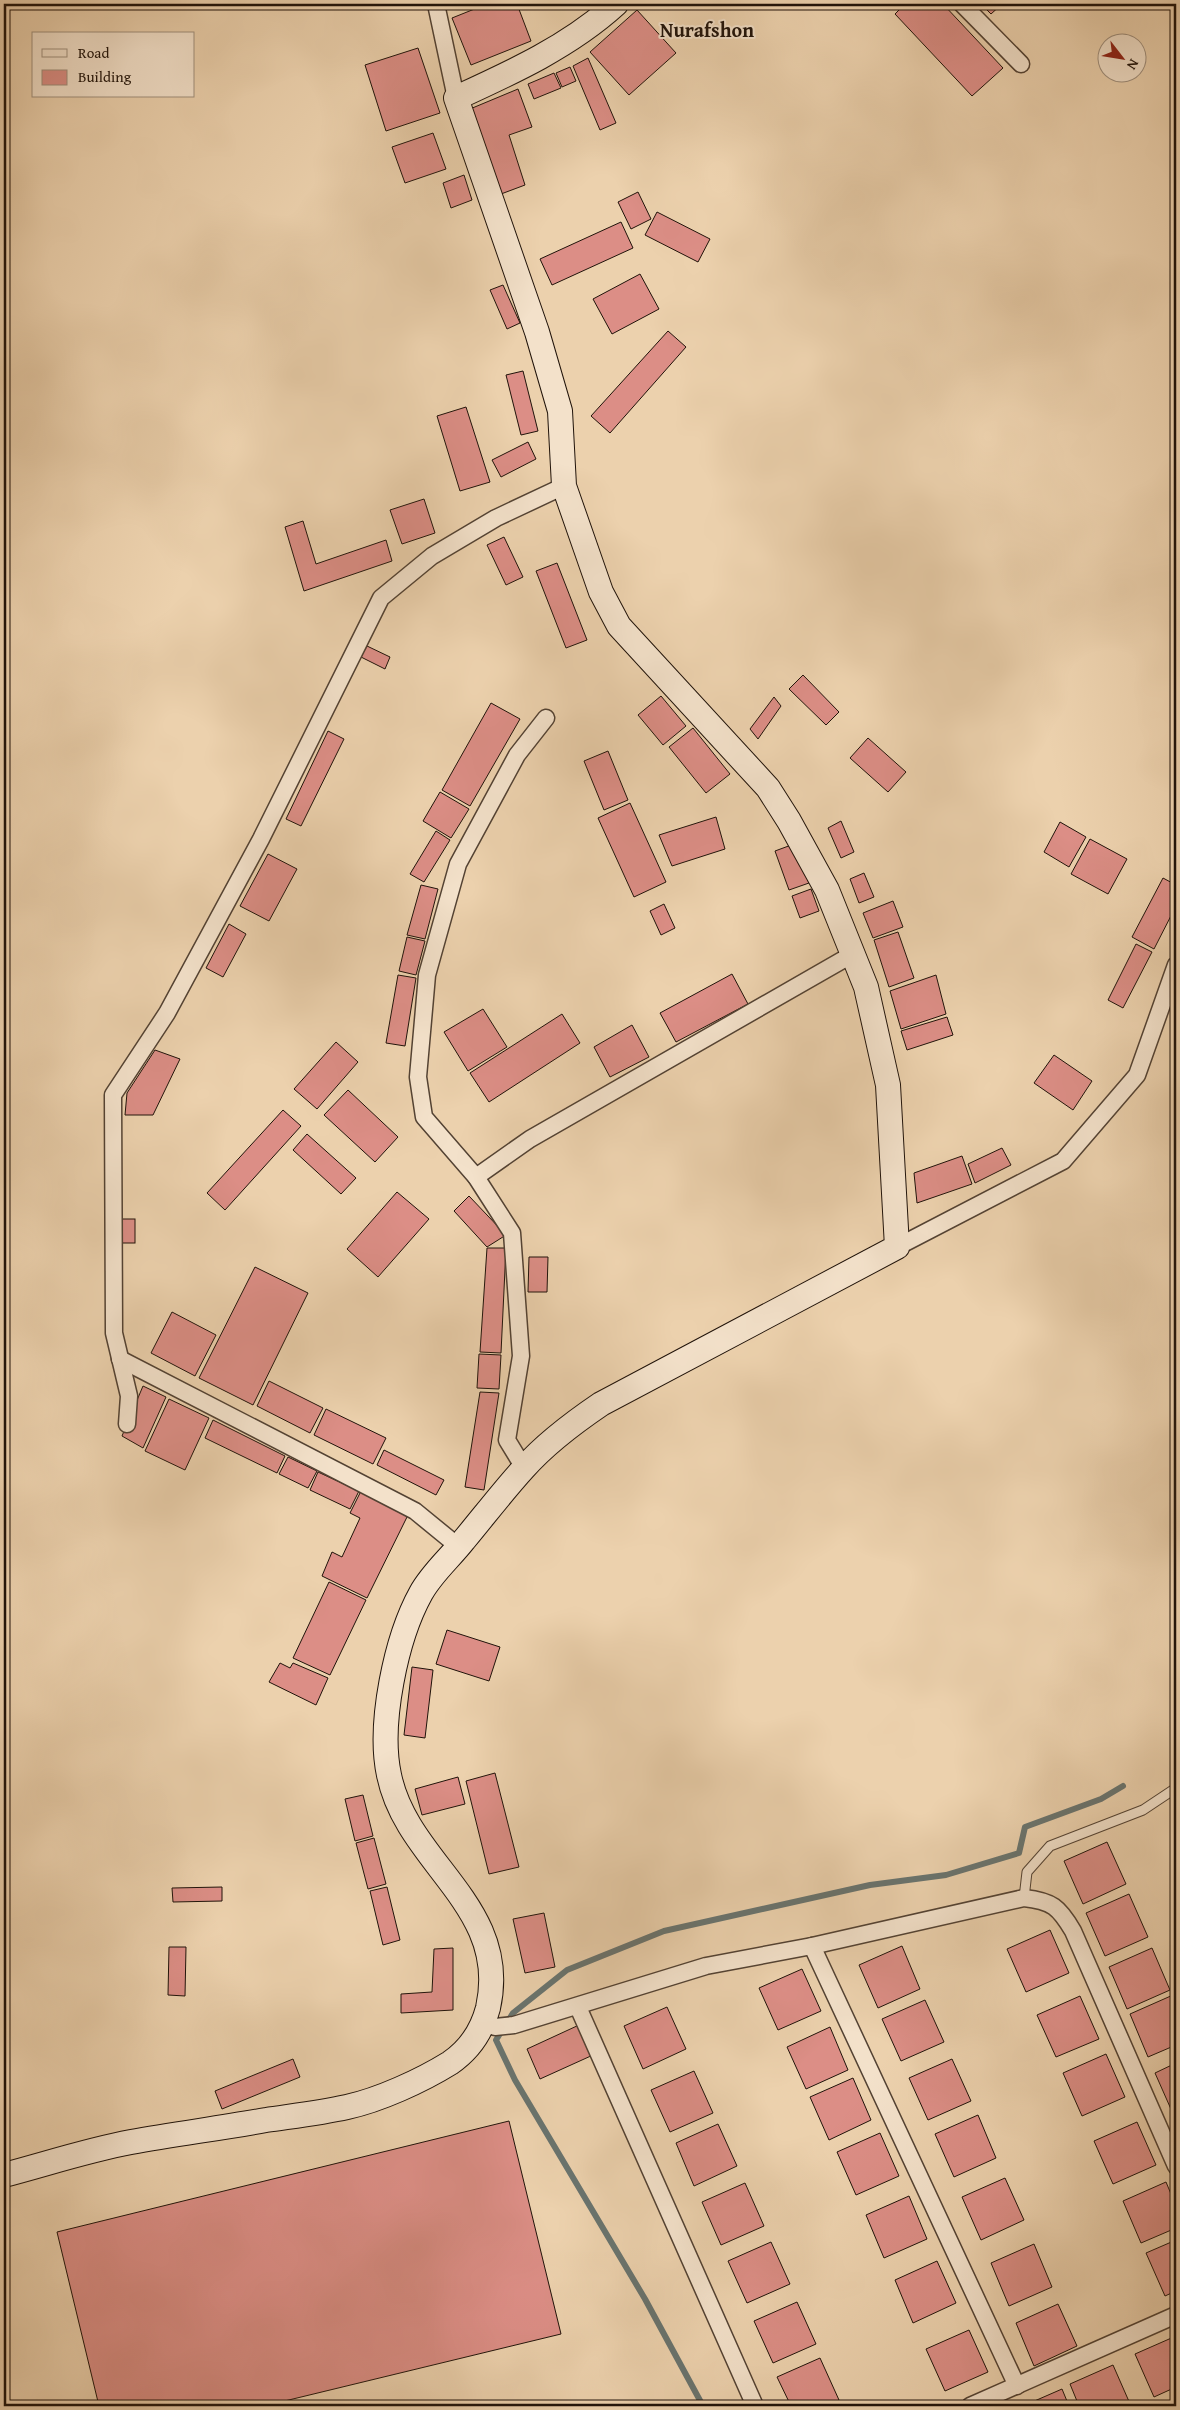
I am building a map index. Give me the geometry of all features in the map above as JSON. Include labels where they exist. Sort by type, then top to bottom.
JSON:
[{"type":"street","points":[[436,4],[456,98],[537,332],[560,411],[564,486],[600,592],[620,626],[768,788],[809,855],[827,890],[866,987],[888,1085],[897,1247]]},
{"type":"street","points":[[456,98],[526,66],[572,39],[616,4]]},
{"type":"street","points":[[962,4],[1021,64]]},
{"type":"street","points":[[127,1424],[129,1396],[114,1334],[113,1095],[167,1013],[262,839],[381,598],[432,556],[496,518],[564,486]]},
{"type":"street","points":[[524,1468],[507,1440],[522,1356],[512,1233],[476,1177],[424,1117],[418,1077],[427,975],[458,864],[517,755],[546,718]]},
{"type":"street","points":[[476,1177],[530,1139],[853,954]]},
{"type":"street","points":[[4,2174],[127,2143],[348,2107],[391,2091],[450,2063],[471,2045],[489,2025],[489,1999],[492,1974],[488,1947],[483,1934],[462,1898],[411,1829],[394,1795],[386,1758],[390,1697],[406,1625],[423,1590],[524,1468],[561,1434],[600,1404],[1063,1161],[1137,1075],[1176,965]]},
{"type":"street","points":[[120,1359],[415,1511],[459,1547]]},
{"type":"street","points":[[489,2025],[514,2025],[578,2007],[706,1966],[812,1946],[1024,1898],[1053,1904],[1066,1918],[1176,2166]]},
{"type":"street","points":[[812,1946],[1017,2386]]},
{"type":"street","points":[[578,2007],[755,2406]]},
{"type":"street","points":[[970,2406],[1176,2315]]},
{"type":"lane","points":[[1024,1898],[1026,1872],[1050,1846],[1143,1810],[1176,1788]]},
{"type":"building","points":[[487,4],[517,4],[531,41],[471,65],[452,18]]},
{"type":"building","points":[[905,4],[943,4],[1003,68],[972,96],[895,14]]},
{"type":"building","points":[[981,4],[1002,4],[991,14]]},
{"type":"building","points":[[637,10],[676,53],[629,95],[590,52]]},
{"type":"building","points":[[418,48],[440,113],[386,131],[365,65]]},
{"type":"building","points":[[588,58],[616,123],[600,130],[573,66]]},
{"type":"building","points":[[570,67],[576,81],[562,87],[556,73]]},
{"type":"building","points":[[554,73],[561,88],[534,99],[528,84]]},
{"type":"building","points":[[518,89],[532,127],[509,135],[525,185],[501,194],[470,109]]},
{"type":"building","points":[[433,133],[446,169],[405,183],[392,147]]},
{"type":"building","points":[[464,175],[472,200],[451,208],[443,183]]},
{"type":"building","points":[[638,192],[651,219],[631,229],[618,202]]},
{"type":"building","points":[[657,212],[710,239],[698,262],[645,235]]},
{"type":"building","points":[[621,222],[633,248],[552,285],[540,259]]},
{"type":"building","points":[[640,274],[659,309],[612,334],[593,299]]},
{"type":"building","points":[[503,285],[520,323],[507,329],[490,290]]},
{"type":"building","points":[[668,331],[686,347],[610,433],[591,416]]},
{"type":"building","points":[[523,371],[538,431],[521,435],[506,375]]},
{"type":"building","points":[[466,407],[490,482],[460,491],[437,416]]},
{"type":"building","points":[[528,442],[536,459],[501,477],[492,460]]},
{"type":"building","points":[[424,499],[435,533],[402,544],[390,510]]},
{"type":"building","points":[[303,521],[316,564],[386,540],[392,561],[304,591],[285,527]]},
{"type":"building","points":[[504,537],[523,577],[506,585],[487,545]]},
{"type":"building","points":[[557,563],[587,640],[566,648],[536,571]]},
{"type":"building","points":[[367,646],[390,657],[385,669],[361,657]]},
{"type":"building","points":[[803,675],[839,712],[826,725],[789,689]]},
{"type":"building","points":[[661,696],[686,726],[663,745],[638,715]]},
{"type":"building","points":[[774,697],[781,706],[758,739],[750,729]]},
{"type":"building","points":[[491,703],[520,719],[470,806],[442,790]]},
{"type":"building","points":[[693,728],[730,774],[706,793],[669,747]]},
{"type":"building","points":[[328,731],[344,739],[301,826],[286,819]]},
{"type":"building","points":[[868,738],[906,772],[888,792],[850,758]]},
{"type":"building","points":[[608,751],[628,800],[604,810],[584,761]]},
{"type":"building","points":[[440,792],[469,809],[451,838],[423,821]]},
{"type":"building","points":[[630,803],[666,882],[634,897],[598,818]]},
{"type":"building","points":[[716,817],[725,849],[672,866],[659,835]]},
{"type":"building","points":[[841,821],[854,852],[841,858],[828,828]]},
{"type":"building","points":[[1060,822],[1086,837],[1069,867],[1044,852]]},
{"type":"building","points":[[436,831],[450,840],[424,882],[410,874]]},
{"type":"building","points":[[1090,839],[1127,859],[1108,894],[1071,874]]},
{"type":"building","points":[[794,844],[809,883],[789,890],[775,851]]},
{"type":"building","points":[[268,854],[297,869],[269,921],[240,906]]},
{"type":"building","points":[[864,873],[874,897],[859,903],[850,879]]},
{"type":"building","points":[[1163,878],[1176,885],[1176,906],[1154,949],[1132,937]]},
{"type":"building","points":[[421,885],[438,889],[425,939],[407,935]]},
{"type":"building","points":[[811,889],[819,911],[800,918],[792,896]]},
{"type":"building","points":[[893,901],[903,927],[873,938],[863,913]]},
{"type":"building","points":[[664,904],[675,928],[661,935],[650,911]]},
{"type":"building","points":[[229,924],[246,934],[223,977],[206,968]]},
{"type":"building","points":[[898,932],[914,978],[889,987],[874,940]]},
{"type":"building","points":[[407,937],[425,941],[416,975],[399,971]]},
{"type":"building","points":[[1136,944],[1152,952],[1123,1008],[1108,1000]]},
{"type":"building","points":[[732,974],[748,1004],[676,1042],[660,1013]]},
{"type":"building","points":[[398,975],[416,978],[405,1046],[386,1043]]},
{"type":"building","points":[[936,975],[946,1014],[901,1029],[890,991]]},
{"type":"building","points":[[483,1009],[507,1047],[468,1071],[444,1032]]},
{"type":"building","points":[[562,1014],[580,1043],[489,1102],[470,1073]]},
{"type":"building","points":[[947,1017],[953,1035],[907,1050],[901,1031]]},
{"type":"building","points":[[632,1025],[649,1057],[610,1077],[594,1047]]},
{"type":"building","points":[[336,1042],[358,1062],[317,1109],[294,1089]]},
{"type":"building","points":[[155,1050],[180,1059],[153,1115],[125,1115],[127,1093]]},
{"type":"building","points":[[1054,1055],[1092,1081],[1073,1110],[1034,1083]]},
{"type":"building","points":[[348,1090],[398,1137],[375,1162],[324,1115]]},
{"type":"building","points":[[283,1110],[301,1126],[225,1210],[207,1193]]},
{"type":"building","points":[[307,1134],[356,1178],[341,1194],[293,1150]]},
{"type":"building","points":[[1002,1148],[1011,1165],[975,1183],[968,1164]]},
{"type":"building","points":[[962,1156],[972,1184],[917,1203],[914,1173]]},
{"type":"building","points":[[397,1192],[429,1219],[378,1277],[347,1249]]},
{"type":"building","points":[[469,1196],[506,1235],[487,1247],[454,1211]]},
{"type":"building","points":[[119,1219],[135,1219],[135,1243],[119,1243]]},
{"type":"building","points":[[487,1248],[506,1248],[501,1353],[480,1352]]},
{"type":"building","points":[[529,1257],[548,1257],[547,1292],[528,1292]]},
{"type":"building","points":[[255,1267],[308,1293],[253,1405],[199,1378]]},
{"type":"building","points":[[172,1312],[216,1335],[195,1376],[151,1353]]},
{"type":"building","points":[[479,1354],[501,1355],[499,1389],[477,1388]]},
{"type":"building","points":[[269,1381],[323,1408],[310,1433],[257,1406]]},
{"type":"building","points":[[143,1386],[166,1397],[143,1448],[122,1436]]},
{"type":"building","points":[[480,1392],[499,1393],[484,1490],[465,1487]]},
{"type":"building","points":[[169,1399],[209,1418],[185,1470],[145,1451]]},
{"type":"building","points":[[326,1409],[386,1438],[373,1464],[314,1435]]},
{"type":"building","points":[[213,1420],[285,1456],[277,1473],[205,1438]]},
{"type":"building","points":[[384,1450],[444,1480],[436,1495],[377,1465]]},
{"type":"building","points":[[288,1457],[317,1471],[308,1488],[279,1474]]},
{"type":"building","points":[[318,1472],[359,1491],[350,1509],[310,1490]]},
{"type":"building","points":[[361,1491],[408,1515],[367,1598],[322,1576],[332,1552],[342,1557],[360,1518],[350,1513]]},
{"type":"building","points":[[329,1582],[366,1600],[330,1675],[293,1658]]},
{"type":"building","points":[[447,1630],[500,1647],[489,1681],[436,1664]]},
{"type":"building","points":[[280,1663],[290,1668],[293,1663],[328,1678],[316,1705],[269,1682]]},
{"type":"building","points":[[412,1667],[433,1670],[425,1738],[404,1735]]},
{"type":"building","points":[[495,1773],[519,1867],[489,1874],[466,1781]]},
{"type":"building","points":[[458,1777],[465,1804],[422,1815],[415,1789]]},
{"type":"building","points":[[363,1795],[373,1836],[355,1841],[345,1799]]},
{"type":"building","points":[[374,1838],[386,1884],[368,1889],[356,1843]]},
{"type":"building","points":[[1107,1842],[1126,1884],[1083,1904],[1064,1861]]},
{"type":"building","points":[[222,1887],[222,1901],[173,1902],[172,1888]]},
{"type":"building","points":[[387,1887],[400,1940],[383,1945],[370,1891]]},
{"type":"building","points":[[1129,1894],[1148,1937],[1105,1956],[1086,1913]]},
{"type":"building","points":[[544,1913],[555,1967],[525,1973],[513,1919]]},
{"type":"building","points":[[1050,1930],[1069,1973],[1026,1992],[1007,1949]]},
{"type":"building","points":[[902,1946],[920,1989],[878,2008],[859,1965]]},
{"type":"building","points":[[169,1947],[186,1947],[185,1996],[168,1995]]},
{"type":"building","points":[[453,1948],[453,2010],[401,2013],[401,1994],[432,1992],[434,1949]]},
{"type":"building","points":[[1152,1948],[1170,1990],[1127,2009],[1109,1967]]},
{"type":"building","points":[[802,1969],[821,2011],[778,2030],[759,1988]]},
{"type":"building","points":[[1173,1995],[1176,2003],[1176,2045],[1148,2057],[1130,2014]]},
{"type":"building","points":[[1080,1996],[1099,2039],[1056,2057],[1037,2015]]},
{"type":"building","points":[[925,2000],[944,2042],[901,2061],[882,2019]]},
{"type":"building","points":[[667,2007],[686,2049],[643,2069],[624,2026]]},
{"type":"building","points":[[579,2025],[593,2055],[540,2079],[527,2049]]},
{"type":"building","points":[[830,2027],[848,2070],[806,2089],[787,2047]]},
{"type":"building","points":[[1106,2054],[1125,2097],[1082,2116],[1063,2073]]},
{"type":"building","points":[[293,2059],[300,2077],[222,2109],[215,2091]]},
{"type":"building","points":[[952,2059],[971,2101],[928,2120],[909,2078]]},
{"type":"building","points":[[1176,2063],[1176,2114],[1174,2116],[1155,2073]]},
{"type":"building","points":[[694,2071],[713,2113],[670,2132],[651,2090]]},
{"type":"building","points":[[853,2078],[871,2120],[829,2140],[810,2097]]},
{"type":"building","points":[[978,2115],[996,2158],[954,2177],[935,2134]]},
{"type":"building","points":[[509,2121],[561,2334],[264,2406],[99,2406],[57,2232]]},
{"type":"building","points":[[1137,2122],[1156,2165],[1113,2184],[1094,2141]]},
{"type":"building","points":[[718,2124],[737,2166],[694,2186],[676,2143]]},
{"type":"building","points":[[880,2133],[899,2176],[856,2195],[837,2152]]},
{"type":"building","points":[[1005,2178],[1024,2220],[981,2240],[962,2197]]},
{"type":"building","points":[[1166,2182],[1176,2206],[1176,2228],[1141,2243],[1123,2201]]},
{"type":"building","points":[[745,2183],[764,2226],[721,2245],[702,2202]]},
{"type":"building","points":[[909,2196],[927,2239],[884,2258],[866,2215]]},
{"type":"building","points":[[1176,2240],[1176,2291],[1165,2296],[1146,2253]]},
{"type":"building","points":[[771,2242],[790,2284],[747,2303],[728,2261]]},
{"type":"building","points":[[1034,2244],[1052,2287],[1009,2306],[991,2263]]},
{"type":"building","points":[[937,2261],[956,2303],[913,2323],[895,2280]]},
{"type":"building","points":[[797,2302],[816,2344],[773,2363],[754,2321]]},
{"type":"building","points":[[1058,2304],[1077,2346],[1034,2366],[1016,2323]]},
{"type":"building","points":[[969,2330],[988,2372],[945,2391],[926,2349]]},
{"type":"building","points":[[1176,2336],[1176,2387],[1154,2397],[1135,2354]]},
{"type":"building","points":[[820,2358],[839,2400],[826,2406],[791,2406],[777,2377]]},
{"type":"building","points":[[1113,2365],[1131,2406],[1079,2406],[1070,2384]]},
{"type":"building","points":[[1062,2389],[1069,2406],[1023,2406]]},
{"type":"waterway","points":[[703,2406],[645,2299],[515,2080],[496,2040],[513,2013],[567,1970],[664,1931],[870,1885],[946,1875],[1019,1853],[1025,1827],[1101,1799],[1123,1786]]},
{"type":"district","name":"Nurafshon","points":[[707,29]]}]
